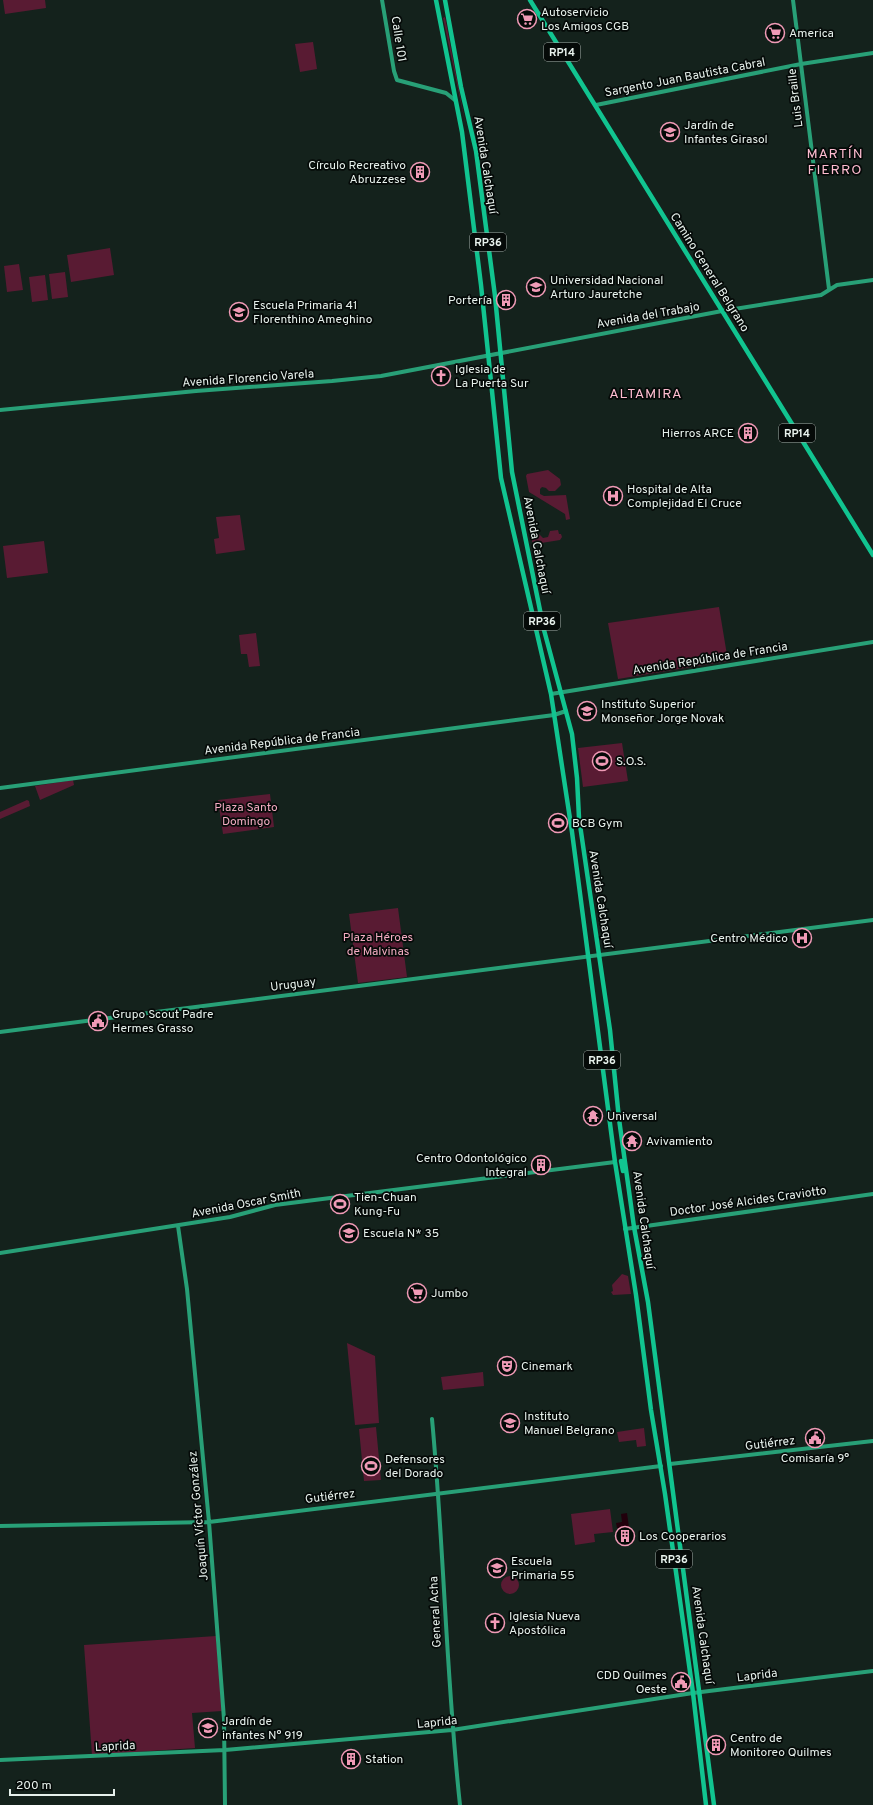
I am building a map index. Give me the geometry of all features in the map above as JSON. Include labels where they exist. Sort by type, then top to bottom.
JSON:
[{"type":"main road","name":"Avenida Calchaquí","points":[[436,0],[461,125],[489,355],[502,478],[551,694],[572,832],[615,1162],[637,1300],[651,1410],[661,1466],[693,1693],[706,1805]]},
{"type":"main road","name":"Avenida Calchaquí","points":[[445,0],[461,86],[476,151],[494,288],[498,353],[512,472],[538,600],[560,692],[572,734],[580,818],[600,956],[630,1202],[637,1247],[641,1250],[701,1692],[714,1805]]},
{"type":"main road","name":"Camino General Belgrano","points":[[530,0],[596,104],[873,555]]},
{"type":"main road","points":[[461,125],[466,130],[472,130]]},
{"type":"main road","points":[[621,1161],[630,1202]]},
{"type":"main road","points":[[628,1248],[637,1247]]},
{"type":"street","name":"Calle 101","points":[[382,0],[394,71],[397,80],[446,93],[456,101]]},
{"type":"street","name":"Luis Braille","points":[[792,0],[829,289]]},
{"type":"street","name":"Sargento Juan Bautista Cabral","points":[[596,104],[801,64],[873,53]]},
{"type":"street","name":"Avenida del Trabajo","points":[[498,353],[722,311],[821,295],[837,285],[873,280]]},
{"type":"street","name":"Avenida Florencio Varela","points":[[0,410],[196,391],[381,376],[498,353]]},
{"type":"street","name":"Avenida República de Francia","points":[[551,694],[873,642]]},
{"type":"street","name":"Avenida República de Francia","points":[[0,788],[554,715],[566,711]]},
{"type":"street","name":"Uruguay","points":[[0,1032],[411,979],[589,958],[873,920]]},
{"type":"street","name":"Avenida Oscar Smith","points":[[0,1253],[230,1217],[275,1205],[615,1162]]},
{"type":"street","name":"Doctor José Alcides Craviotto","points":[[625,1229],[873,1194]]},
{"type":"street","name":"Joaquín Víctor González","points":[[178,1226],[187,1289],[209,1522],[225,1750],[225,1805]]},
{"type":"street","name":"General Acha","points":[[432,1419],[452,1730],[460,1805]]},
{"type":"street","name":"Gutiérrez","points":[[670,1464],[873,1441]]},
{"type":"street","name":"Gutiérrez","points":[[0,1526],[209,1522],[661,1466]]},
{"type":"street","name":"Laprida","points":[[0,1760],[225,1750],[452,1730],[693,1693],[873,1671]]},
{"type":"green space","points":[[3,0],[45,0],[46,8],[5,14]]},
{"type":"green space","points":[[445,17],[466,127],[443,18]]},
{"type":"green space","points":[[313,42],[317,69],[300,72],[295,44]]},
{"type":"green space","points":[[110,248],[114,275],[71,282],[67,255]]},
{"type":"green space","points":[[19,264],[23,290],[7,292],[4,266]]},
{"type":"green space","points":[[65,272],[68,297],[52,299],[49,274]]},
{"type":"green space","points":[[45,275],[48,300],[32,302],[29,277]]},
{"type":"green space","points":[[548,470],[560,479],[561,485],[555,491],[549,491],[542,487],[540,489],[540,494],[544,496],[566,495],[570,519],[566,520],[565,514],[529,492],[526,476],[527,474]]},
{"type":"green space","points":[[240,515],[245,550],[216,554],[214,539],[219,538],[216,517]]},
{"type":"green space","points":[[558,530],[562,537],[560,540],[535,544],[532,542],[531,536],[539,534],[543,538],[548,537],[550,531]]},
{"type":"green space","points":[[44,541],[48,573],[7,578],[3,546]]},
{"type":"green space","points":[[719,607],[728,661],[618,679],[608,623]]},
{"type":"green space","points":[[256,633],[260,666],[249,667],[247,654],[241,654],[239,635]]},
{"type":"green space","name":"S.O.S.","points":[[622,743],[628,781],[583,787],[578,748]]},
{"type":"green space","points":[[73,780],[74,785],[40,800],[35,786]]},
{"type":"green space","name":"Plaza Santo Domingo","points":[[270,794],[274,827],[223,834],[218,800]]},
{"type":"green space","points":[[27,800],[29,801],[30,806],[0,819],[0,812]]},
{"type":"green space","name":"Plaza Héroes de Malvinas","points":[[398,908],[407,977],[358,983],[349,914]]},
{"type":"green space","points":[[622,1274],[628,1276],[631,1294],[613,1295],[611,1292],[613,1291],[612,1285]]},
{"type":"green space","points":[[347,1343],[375,1356],[379,1423],[355,1425]]},
{"type":"green space","points":[[483,1372],[484,1386],[443,1390],[441,1377]]},
{"type":"green space","name":"Defensores del Dorado","points":[[376,1427],[381,1480],[364,1481],[359,1429]]},
{"type":"green space","points":[[644,1428],[646,1446],[637,1447],[636,1440],[619,1442],[617,1432]]},
{"type":"green space","points":[[610,1509],[613,1532],[594,1534],[595,1542],[575,1545],[571,1514]]},
{"type":"green space","points":[[510,1576],[516,1579],[519,1585],[516,1591],[510,1594],[504,1591],[501,1585],[504,1579]]},
{"type":"green space","points":[[216,1636],[222,1711],[192,1713],[195,1748],[92,1755],[84,1645]]},
{"type":"shaded area","points":[[627,1513],[629,1527],[617,1528],[616,1523],[622,1522],[621,1514]]},
{"type":"place","name":"Autoservicio Los Amigos CGB","points":[[527,19]]},
{"type":"place","name":"America","points":[[775,33]]},
{"type":"place","name":"Jardín de Infantes Girasol","points":[[670,132]]},
{"type":"place","name":"Círculo Recreativo Abruzzese","points":[[420,172]]},
{"type":"place","name":"Universidad Nacional Arturo Jauretche","points":[[536,287]]},
{"type":"place","name":"Portería","points":[[506,300]]},
{"type":"place","name":"Escuela Primaria 41 Florenthino Ameghino","points":[[239,312]]},
{"type":"place","name":"Iglesia de La Puerta Sur","points":[[441,376]]},
{"type":"place","name":"Hierros ARCE","points":[[748,433]]},
{"type":"place","name":"Hospital de Alta Complejidad El Cruce","points":[[613,496]]},
{"type":"place","name":"Instituto Superior Monseñor Jorge Novak","points":[[587,711]]},
{"type":"place","name":"S.O.S.","points":[[602,761]]},
{"type":"place","name":"BCB Gym","points":[[558,823]]},
{"type":"place","name":"Centro Médico","points":[[802,938]]},
{"type":"place","name":"Grupo Scout Padre Hermes Grasso","points":[[98,1021]]},
{"type":"place","name":"Universal","points":[[593,1116]]},
{"type":"place","name":"Avivamiento","points":[[632,1141]]},
{"type":"place","name":"Centro Odontológico Integral","points":[[541,1165]]},
{"type":"place","name":"Tien-Chuan Kung-Fu","points":[[340,1204]]},
{"type":"place","name":"Escuela N* 35","points":[[349,1233]]},
{"type":"place","name":"Jumbo","points":[[417,1293]]},
{"type":"place","name":"Cinemark","points":[[507,1366]]},
{"type":"place","name":"Instituto Manuel Belgrano","points":[[510,1423]]},
{"type":"place","name":"Comisaría 9°","points":[[815,1438]]},
{"type":"place","name":"Defensores del Dorado","points":[[371,1466]]},
{"type":"place","name":"Los Cooperarios","points":[[625,1536]]},
{"type":"place","name":"Escuela Primaria 55","points":[[497,1568]]},
{"type":"place","name":"Iglesia Nueva Apostólica","points":[[495,1623]]},
{"type":"place","name":"CDD Quilmes Oeste","points":[[681,1682]]},
{"type":"place","name":"Jardín de infantes N° 919","points":[[208,1728]]},
{"type":"place","name":"Centro de Monitoreo Quilmes","points":[[716,1745]]},
{"type":"place","name":"Station","points":[[351,1759]]},
{"type":"district","name":"MARTÍN FIERRO","points":[[835,162]]},
{"type":"district","name":"ALTAMIRA","points":[[646,393]]}]
